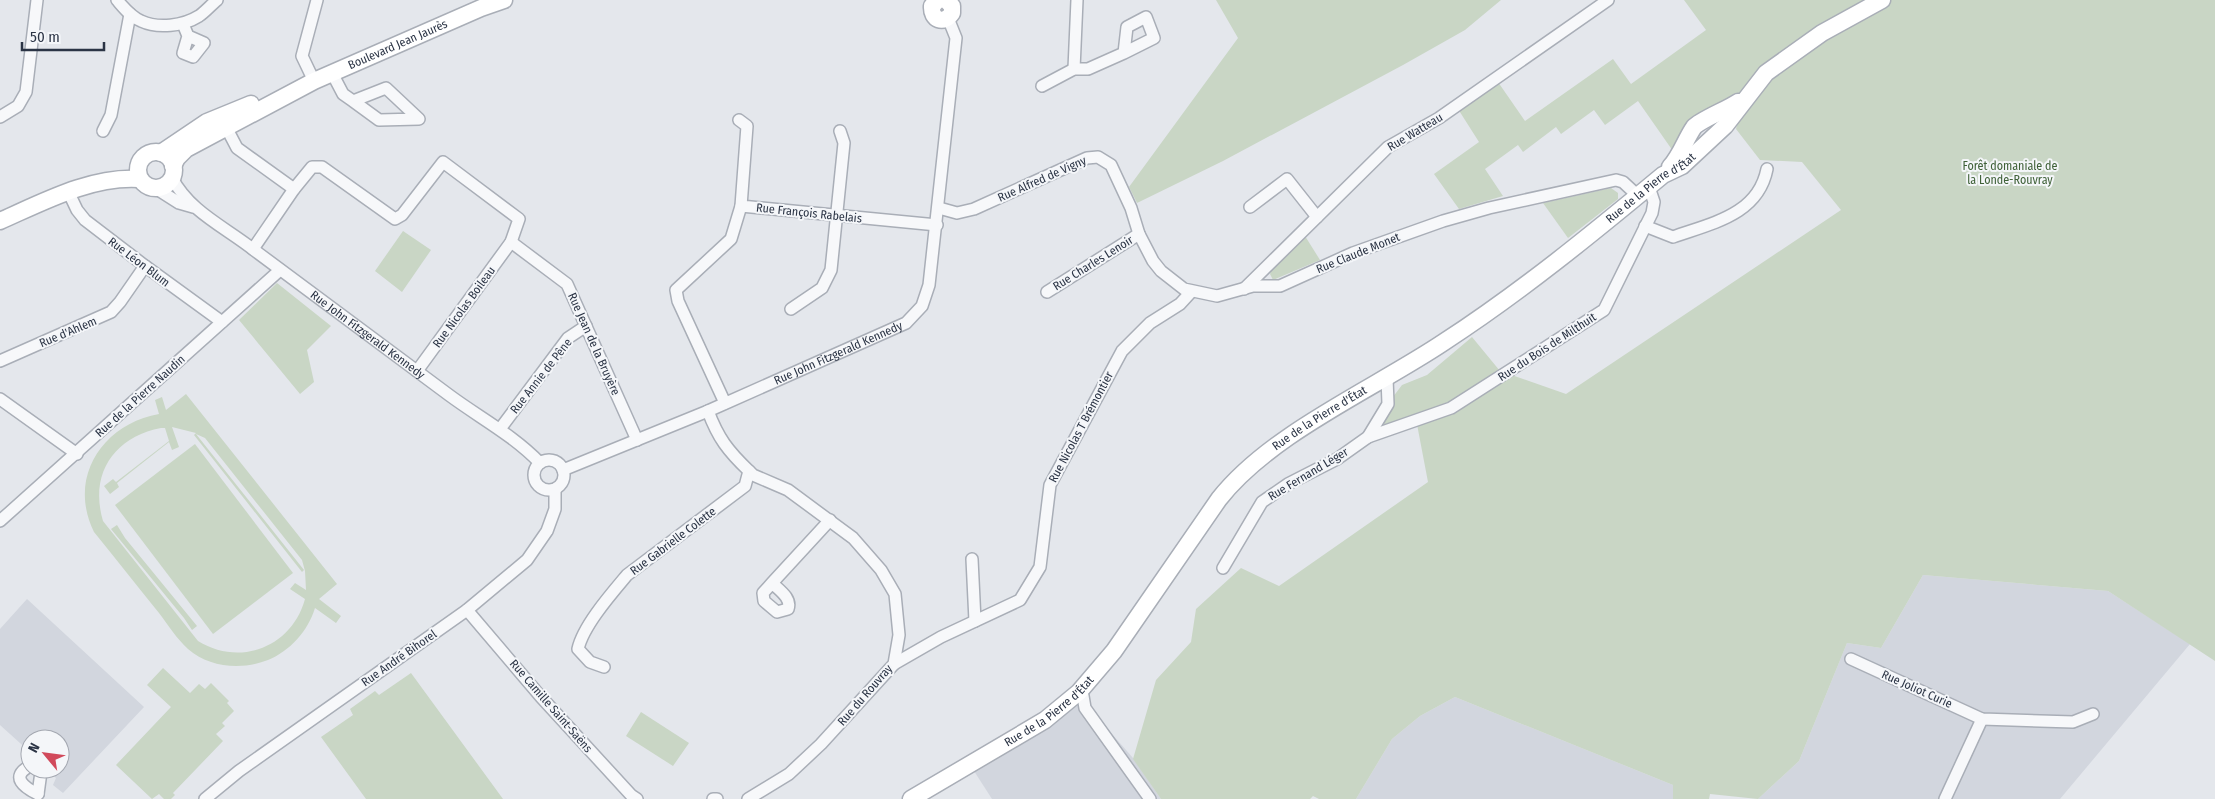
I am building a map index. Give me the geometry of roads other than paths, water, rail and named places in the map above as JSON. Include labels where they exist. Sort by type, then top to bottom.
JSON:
[{"type":"street","points":[[0,116],[18,106],[26,92],[37,0]]},
{"type":"street","points":[[117,0],[130,14],[141,21],[154,25],[183,24],[199,16],[217,0]]},
{"type":"street","points":[[314,81],[302,56],[317,0]]},
{"type":"street","name":"Boulevard Jean Jaurès","points":[[173,172],[177,158],[186,150],[314,81],[488,4],[504,0]]},
{"type":"street","points":[[1074,69],[1077,0]]},
{"type":"street","name":"Rue Watteau","points":[[1243,290],[1388,147],[1439,118],[1608,0]]},
{"type":"street","name":"Rue de la Pierre d'État","points":[[911,799],[1045,720],[1078,692],[1114,651],[1235,479],[1294,435],[1445,342],[1492,310],[1664,175],[1678,158],[1695,126],[1744,98],[1766,73],[1822,33],[1882,0]]},
{"type":"street","name":"Rue John Fitzgerald Kennedy","points":[[563,470],[708,411],[906,323],[922,306],[930,285],[956,38],[942,3]]},
{"type":"street","points":[[103,131],[111,115],[130,14]]},
{"type":"street","points":[[183,24],[188,36]]},
{"type":"street","points":[[1042,86],[1074,69],[1088,69],[1124,53]]},
{"type":"street","points":[[332,73],[343,94],[352,101],[379,120],[419,119],[386,88],[352,101]]},
{"type":"street","name":"Boulevard Jean Jaurès","points":[[161,153],[207,122],[291,87],[314,81]]},
{"type":"street","name":"Rue François Rabelais","points":[[739,120],[747,126],[741,206],[937,225]]},
{"type":"street","points":[[226,127],[237,148],[294,189],[253,249]]},
{"type":"street","points":[[791,309],[822,288],[828,279],[844,143],[840,131]]},
{"type":"street","points":[[0,221],[70,190],[93,177],[140,161],[149,153],[161,153],[169,158],[173,172],[163,187],[157,189],[147,186],[139,179],[137,170],[140,161]]},
{"type":"street","name":"Rue Alfred de Vigny","points":[[939,208],[957,213],[974,209],[1093,157],[1102,158],[1111,165],[1125,197]]},
{"type":"street","name":"Rue Nicolas Boileau","points":[[294,189],[312,167],[322,167],[395,219],[402,215],[442,162],[519,219],[511,242],[417,371]]},
{"type":"street","points":[[1645,226],[1673,237],[1723,219],[1752,202],[1764,183],[1767,169]]},
{"type":"street","name":"Rue John Fitzgerald Kennedy","points":[[173,172],[184,197],[194,208],[253,249],[417,371],[500,429],[528,450],[540,463]]},
{"type":"street","points":[[70,190],[118,179],[139,179]]},
{"type":"street","points":[[1250,207],[1287,179],[1317,217]]},
{"type":"street","name":"Rue Claude Monet","points":[[1125,197],[1139,234],[1160,271],[1170,280],[1191,292],[1217,296],[1253,286],[1280,286],[1326,264],[1386,241],[1488,208],[1616,180],[1643,191]]},
{"type":"street","name":"Rue John Fitzgerald Kennedy","points":[[157,189],[179,203],[194,208]]},
{"type":"street","name":"Rue Léon Blum","points":[[70,190],[77,210],[85,220],[222,322]]},
{"type":"street","name":"Rue du Bois de Milthuit","points":[[1452,408],[1604,310],[1652,213],[1654,202],[1643,191]]},
{"type":"street","points":[[725,403],[678,301],[676,290],[731,239],[741,206]]},
{"type":"street","name":"Rue Charles Lenoir","points":[[1047,292],[1139,234]]},
{"type":"street","name":"Rue Jean de la Bruyère","points":[[511,242],[567,284],[637,440]]},
{"type":"street","name":"Rue d'Ahlem","points":[[0,361],[110,312],[120,302],[145,266]]},
{"type":"street","name":"Rue de la Pierre Naudin","points":[[0,521],[77,454],[280,270]]},
{"type":"street","name":"Rue Nicolas T Brémontier","points":[[894,664],[941,637],[1020,600],[1040,567],[1050,485],[1122,351],[1150,323],[1180,304],[1191,292]]},
{"type":"street","name":"Rue Annie de Pêne","points":[[500,429],[568,338],[586,326]]},
{"type":"street","name":"Rue Fernand Léger","points":[[1368,437],[1388,404],[1387,378]]},
{"type":"street","points":[[0,399],[77,454]]},
{"type":"street","name":"Rue Fernand Léger","points":[[1223,568],[1262,502],[1288,484],[1337,459],[1368,437],[1452,408]]},
{"type":"street","points":[[708,411],[714,428],[728,451],[749,471]]},
{"type":"street","points":[[553,461],[563,470],[563,479],[555,489],[546,490],[534,481],[534,471],[540,463],[553,461]]},
{"type":"street","name":"Rue du Rouvray","points":[[748,799],[789,774],[821,744],[894,664],[898,635],[895,594],[882,570],[853,538],[788,490],[753,476],[749,471]]},
{"type":"street","name":"Rue Gabrielle Colette","points":[[604,667],[590,662],[578,650],[580,640],[612,593],[627,575],[745,486],[749,471]]},
{"type":"street","name":"Rue André Bihorel","points":[[205,799],[240,771],[467,610],[528,560],[547,531],[555,509],[555,489]]},
{"type":"street","points":[[772,583],[830,520]]},
{"type":"street","points":[[972,559],[975,621]]},
{"type":"street","name":"Rue Camille Saint-Saëns","points":[[467,610],[541,697],[630,795],[637,799]]},
{"type":"street","name":"Rue Joliot Curie","points":[[1851,659],[1982,719],[2073,722],[2094,714]]},
{"type":"street","points":[[1078,692],[1083,696],[1086,708],[1150,799]]},
{"type":"street","points":[[1945,799],[1982,719]]},
{"type":"street","points":[[20,779],[20,782],[24,787],[40,796],[42,779]]},
{"type":"park label","name":"Forêt domaniale de la Londe-Rouvray","points":[[2010,173]]}]
